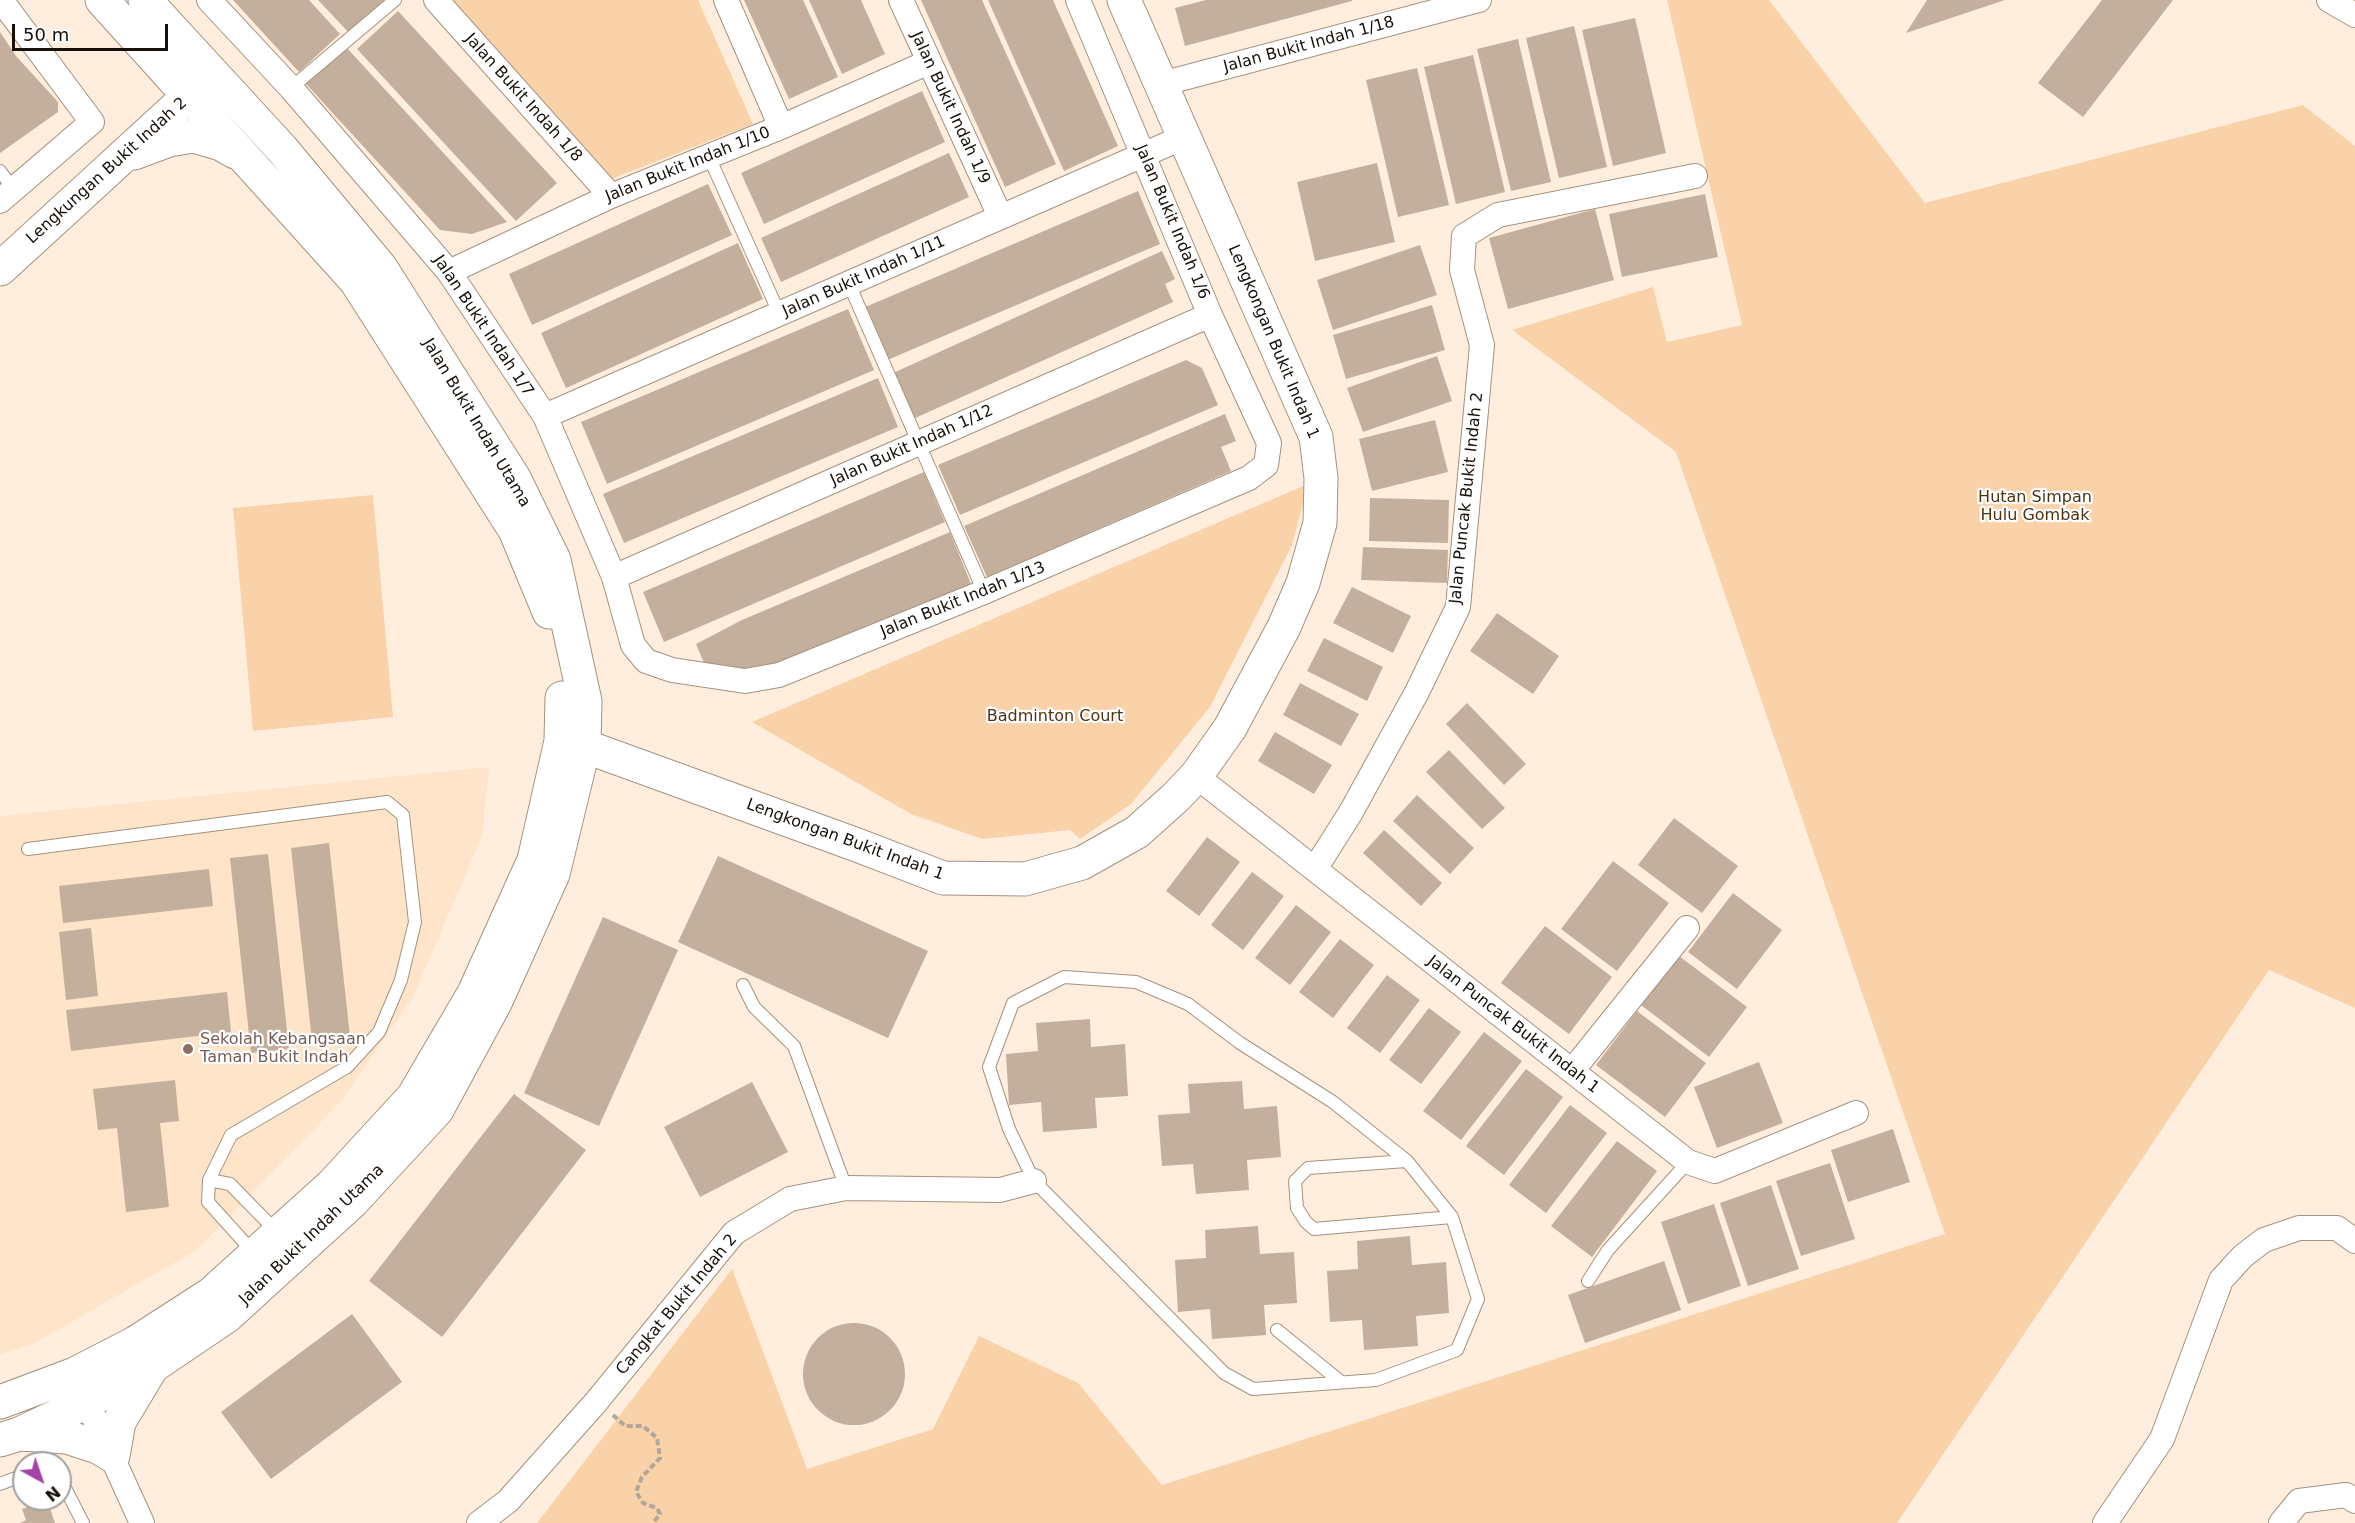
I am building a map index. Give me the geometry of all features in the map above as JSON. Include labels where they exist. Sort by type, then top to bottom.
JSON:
[{"type":"street","points":[[1,0],[92,122],[5,187]]},
{"type":"street","name":"Jalan Bukit Indah Utama","points":[[0,1402],[81,1388],[153,1366],[227,1316],[353,1201],[437,1110],[495,1003],[553,874],[572,743],[562,699],[551,617],[515,530],[356,281],[102,0]]},
{"type":"street","name":"Jalan Bukit Indah Utama","points":[[10,1437],[81,1388],[135,1343],[211,1294],[332,1185],[413,1097],[474,993],[534,860],[585,701],[554,560],[514,478],[381,268],[282,149],[146,0]]},
{"type":"street","name":"Jalan Bukit Indah 1/7","points":[[210,0],[291,88],[449,272],[545,416],[614,577],[633,645]]},
{"type":"street","name":"Jalan Bukit Indah 1/8","points":[[436,0],[611,196]]},
{"type":"street","points":[[726,0],[781,127]]},
{"type":"street","name":"Jalan Bukit Indah 1/9","points":[[901,0],[1000,216]]},
{"type":"street","name":"Jalan Bukit Indah 1/6","points":[[1078,0],[1210,315],[1269,443]]},
{"type":"street","name":"Lengkongan Bukit Indah 1","points":[[572,743],[943,878],[1025,879],[1082,863],[1137,831],[1196,776],[1230,728],[1284,627],[1304,583],[1320,523],[1321,478],[1316,437],[1124,0]]},
{"type":"street","points":[[2329,0],[2355,15]]},
{"type":"street","name":"Jalan Bukit Indah 1/18","points":[[1161,84],[1464,2]]},
{"type":"street","points":[[121,157],[152,119],[159,87],[156,61]]},
{"type":"street","name":"Jalan Bukit Indah 1/10","points":[[449,272],[611,196],[781,127],[929,62]]},
{"type":"street","name":"Lengkungan Bukit Indah 2","points":[[0,269],[213,74]]},
{"type":"street","points":[[121,157],[169,140],[193,136],[221,144],[242,156]]},
{"type":"street","name":"Jalan Bukit Indah 1/11","points":[[545,416],[1184,137]]},
{"type":"street","name":"Jalan Puncak Bukit Indah 2","points":[[1315,869],[1351,812],[1417,692],[1458,607],[1482,345],[1462,270],[1464,236],[1498,215],[1695,176]]},
{"type":"street","name":"Jalan Bukit Indah 1/12","points":[[614,577],[1210,315]]},
{"type":"street","name":"Jalan Bukit Indah 1/13","points":[[633,645],[646,661],[683,672],[745,681],[779,675],[984,592],[1249,478],[1266,465],[1269,443]]},
{"type":"street","name":"Jalan Puncak Bukit Indah 1","points":[[1196,776],[1688,1162],[1715,1171],[1856,1113]]},
{"type":"street","points":[[1572,1071],[1687,928]]},
{"type":"street","name":"Cangkat Bukit Indah 2","points":[[479,1523],[508,1501],[596,1402],[734,1233],[790,1199],[846,1188],[1000,1190],[1034,1180]]},
{"type":"street","points":[[2105,1523],[2162,1439],[2221,1280],[2243,1256],[2264,1240],[2299,1228],[2337,1228],[2355,1241]]},
{"type":"street","points":[[113,1456],[119,1422],[153,1366]]},
{"type":"street","points":[[81,1388],[142,1523]]},
{"type":"street","points":[[10,1437],[67,1437],[98,1447],[113,1456]]},
{"type":"street","points":[[2281,1523],[2299,1501],[2346,1495],[2355,1501]]},
{"type":"lane","points":[[291,88],[395,0]]},
{"type":"lane","points":[[709,157],[780,315]]},
{"type":"lane","points":[[849,284],[984,592]]},
{"type":"lane","points":[[28,849],[387,802],[403,815],[416,922],[401,981],[379,1032],[347,1067],[231,1135],[209,1180],[208,1202],[266,1244]]},
{"type":"lane","points":[[1064,977],[1136,982],[1188,1004],[1240,1043],[1333,1102],[1407,1161],[1452,1217],[1478,1299],[1457,1350],[1376,1380],[1253,1389],[1224,1373],[1034,1180],[1009,1129],[989,1067],[1013,1003],[1064,977]]},
{"type":"lane","points":[[742,984],[754,1007],[794,1046],[846,1188]]},
{"type":"lane","points":[[1407,1161],[1308,1168],[1295,1181],[1297,1208],[1306,1222],[1314,1228],[1452,1217]]},
{"type":"lane","points":[[1588,1281],[1608,1250],[1688,1162]]},
{"type":"lane","points":[[209,1180],[231,1184],[266,1244]]},
{"type":"lane","points":[[1277,1330],[1341,1382]]},
{"type":"lane","points":[[72,1500],[84,1523]]},
{"type":"path","points":[[596,1402],[625,1426],[643,1426],[657,1438],[660,1458],[642,1477],[636,1492],[642,1503],[657,1508],[660,1514],[653,1523]]},
{"type":"shaded area","name":"Sekolah Kebangsaan Taman Bukit Indah","points":[[489,767],[482,836],[413,997],[341,1101],[197,1250],[33,1344],[0,1354],[0,816]]},
{"type":"green space","points":[[449,0],[698,0],[753,124],[606,181]]},
{"type":"green space","name":"Hutan Simpan Hulu Gombak","points":[[1667,0],[1769,0],[1925,203],[2303,105],[2355,146],[2355,1008],[2269,970],[1897,1523],[537,1523],[732,1269],[807,1469],[933,1429],[979,1336],[1078,1383],[1162,1485],[1945,1234],[1676,452],[1512,330],[1653,287],[1667,342],[1742,325]]},
{"type":"green space","name":"Badminton Court","points":[[1308,484],[1292,545],[1210,707],[1131,804],[1080,839],[1070,830],[982,839],[911,814],[752,722]]},
{"type":"green space","points":[[373,495],[393,717],[253,731],[233,508]]},
{"type":"building","points":[[233,0],[309,0],[340,34],[299,72]]},
{"type":"building","points":[[318,0],[385,0],[349,33]]},
{"type":"building","points":[[744,0],[803,0],[838,77],[789,99]]},
{"type":"building","points":[[809,0],[861,0],[885,54],[842,74]]},
{"type":"building","points":[[921,0],[982,0],[1056,164],[1005,187]]},
{"type":"building","points":[[988,0],[1053,0],[1118,146],[1064,171]]},
{"type":"building","points":[[1206,0],[1352,1],[1185,46],[1175,8]]},
{"type":"building","points":[[1927,0],[2005,0],[1906,33]]},
{"type":"building","points":[[2102,0],[2173,0],[2083,117],[2038,83]]},
{"type":"building","points":[[398,11],[557,183],[516,221],[357,49]]},
{"type":"building","points":[[1635,18],[1666,153],[1613,166],[1582,30]]},
{"type":"building","points":[[1574,26],[1607,167],[1559,178],[1526,38]]},
{"type":"building","points":[[0,32],[16,56],[58,102],[58,112],[0,153]]},
{"type":"building","points":[[1518,39],[1551,182],[1511,191],[1477,49]]},
{"type":"building","points":[[346,47],[507,222],[472,234],[440,230],[306,84]]},
{"type":"building","points":[[1473,55],[1505,192],[1456,204],[1424,67]]},
{"type":"building","points":[[1417,68],[1449,205],[1398,217],[1366,80]]},
{"type":"building","points":[[922,91],[945,142],[764,224],[741,173]]},
{"type":"building","points":[[949,153],[969,197],[781,282],[761,238]]},
{"type":"building","points":[[1377,163],[1395,242],[1315,261],[1297,182]]},
{"type":"building","points":[[708,184],[732,235],[532,325],[509,274]]},
{"type":"building","points":[[1138,191],[1160,244],[885,361],[863,308]]},
{"type":"building","points":[[1705,194],[1718,257],[1622,277],[1609,214]]},
{"type":"building","points":[[1595,209],[1614,280],[1508,309],[1489,238]]},
{"type":"building","points":[[738,243],[763,299],[566,388],[541,333]]},
{"type":"building","points":[[1420,245],[1437,295],[1333,330],[1317,280]]},
{"type":"building","points":[[1162,251],[1175,279],[1165,284],[1173,302],[913,419],[893,373]]},
{"type":"building","points":[[1432,305],[1445,350],[1346,379],[1333,335]]},
{"type":"building","points":[[848,309],[874,370],[607,484],[581,422]]},
{"type":"building","points":[[1437,356],[1452,401],[1363,432],[1347,388]]},
{"type":"building","points":[[1186,360],[1202,368],[1218,405],[960,515],[938,465]]},
{"type":"building","points":[[878,378],[898,427],[624,543],[603,494]]},
{"type":"building","points":[[1225,414],[1236,441],[1221,447],[1231,471],[987,577],[964,526]]},
{"type":"building","points":[[1435,420],[1448,472],[1372,491],[1359,439]]},
{"type":"building","points":[[924,472],[945,522],[664,642],[643,592]]},
{"type":"building","points":[[1370,498],[1449,500],[1448,543],[1369,541]]},
{"type":"building","points":[[950,532],[971,584],[764,673],[705,665],[696,644],[742,620]]},
{"type":"building","points":[[1363,547],[1448,550],[1447,583],[1361,580]]},
{"type":"building","points":[[1352,587],[1411,616],[1393,653],[1333,623]]},
{"type":"building","points":[[1497,613],[1559,656],[1533,694],[1470,651]]},
{"type":"building","points":[[1324,638],[1383,667],[1367,701],[1307,671]]},
{"type":"building","points":[[1300,683],[1359,714],[1341,746],[1283,715]]},
{"type":"building","points":[[1467,703],[1526,764],[1504,785],[1446,724]]},
{"type":"building","points":[[1275,732],[1332,765],[1314,794],[1258,761]]},
{"type":"building","points":[[1449,750],[1505,808],[1482,829],[1426,772]]},
{"type":"building","points":[[1417,795],[1474,848],[1450,874],[1393,821]]},
{"type":"building","points":[[1674,818],[1738,866],[1702,913],[1638,865]]},
{"type":"building","points":[[1384,830],[1442,883],[1421,906],[1363,853]]},
{"type":"building","points":[[1207,837],[1240,862],[1199,916],[1166,891]]},
{"type":"building","points":[[329,843],[350,1037],[312,1041],[291,848]]},
{"type":"building","points":[[268,854],[289,1049],[251,1053],[230,858]]},
{"type":"building","points":[[718,856],[928,951],[888,1038],[678,942]]},
{"type":"building","points":[[1613,861],[1669,903],[1617,971],[1561,929]]},
{"type":"building","points":[[209,869],[213,906],[63,923],[59,886]]},
{"type":"building","points":[[1252,872],[1284,896],[1243,950],[1211,925]]},
{"type":"building","points":[[1733,893],[1782,930],[1737,989],[1688,952]]},
{"type":"building","points":[[1296,905],[1331,932],[1290,985],[1255,958]]},
{"type":"building","points":[[603,917],[678,950],[599,1126],[524,1093]]},
{"type":"building","points":[[1545,926],[1612,977],[1569,1034],[1501,983]]},
{"type":"building","points":[[91,928],[98,996],[66,1000],[59,932]]},
{"type":"building","points":[[1340,939],[1374,965],[1333,1018],[1299,992]]},
{"type":"building","points":[[1679,956],[1747,1007],[1709,1057],[1641,1005]]},
{"type":"building","points":[[1387,975],[1420,1000],[1380,1053],[1347,1028]]},
{"type":"building","points":[[227,992],[231,1032],[71,1051],[66,1010]]},
{"type":"building","points":[[1429,1008],[1461,1032],[1421,1084],[1389,1060]]},
{"type":"building","points":[[1637,1011],[1706,1063],[1665,1117],[1596,1065]]},
{"type":"building","points":[[1090,1019],[1091,1047],[1125,1044],[1128,1096],[1095,1098],[1097,1128],[1043,1132],[1041,1102],[1009,1105],[1006,1054],[1038,1051],[1036,1023]]},
{"type":"building","points":[[1484,1032],[1522,1061],[1461,1140],[1423,1111]]},
{"type":"building","points":[[1759,1062],[1783,1123],[1717,1148],[1694,1087]]},
{"type":"building","points":[[1526,1069],[1563,1097],[1504,1175],[1466,1146]]},
{"type":"building","points":[[175,1080],[179,1121],[160,1123],[169,1207],[126,1212],[117,1128],[98,1130],[93,1089]]},
{"type":"building","points":[[1242,1081],[1244,1109],[1277,1106],[1281,1157],[1247,1160],[1249,1190],[1196,1194],[1193,1164],[1162,1166],[1158,1115],[1190,1113],[1188,1084]]},
{"type":"building","points":[[752,1082],[788,1152],[700,1197],[664,1127]]},
{"type":"building","points":[[514,1094],[586,1150],[442,1337],[369,1281]]},
{"type":"building","points":[[1570,1105],[1607,1133],[1546,1213],[1509,1185]]},
{"type":"building","points":[[1893,1129],[1910,1182],[1848,1202],[1831,1150]]},
{"type":"building","points":[[1617,1141],[1657,1171],[1592,1257],[1551,1226]]},
{"type":"building","points":[[1830,1163],[1855,1239],[1801,1256],[1776,1181]]},
{"type":"building","points":[[1771,1185],[1799,1269],[1748,1286],[1720,1203]]},
{"type":"building","points":[[1714,1204],[1741,1286],[1688,1304],[1661,1222]]},
{"type":"building","points":[[1258,1226],[1260,1254],[1294,1252],[1297,1303],[1264,1305],[1266,1335],[1212,1339],[1210,1309],[1178,1312],[1175,1260],[1206,1258],[1205,1230]]},
{"type":"building","points":[[1410,1236],[1412,1265],[1446,1262],[1449,1313],[1416,1316],[1418,1346],[1364,1350],[1362,1320],[1330,1322],[1327,1271],[1358,1269],[1357,1241]]},
{"type":"building","points":[[1664,1261],[1681,1310],[1585,1343],[1568,1295]]},
{"type":"building","points":[[352,1314],[402,1382],[271,1479],[221,1412]]},
{"type":"building","points":[[854,1323],[873,1327],[890,1338],[901,1355],[905,1374],[901,1393],[890,1410],[873,1421],[854,1425],[835,1421],[818,1410],[807,1393],[803,1374],[807,1355],[818,1338],[835,1327]]},
{"type":"building","points":[[23,1511],[51,1511],[55,1523],[20,1523],[26,1520]]},
{"type":"place","name":"Sekolah Kebangsaan Taman Bukit Indah","points":[[188,1049]]}]
